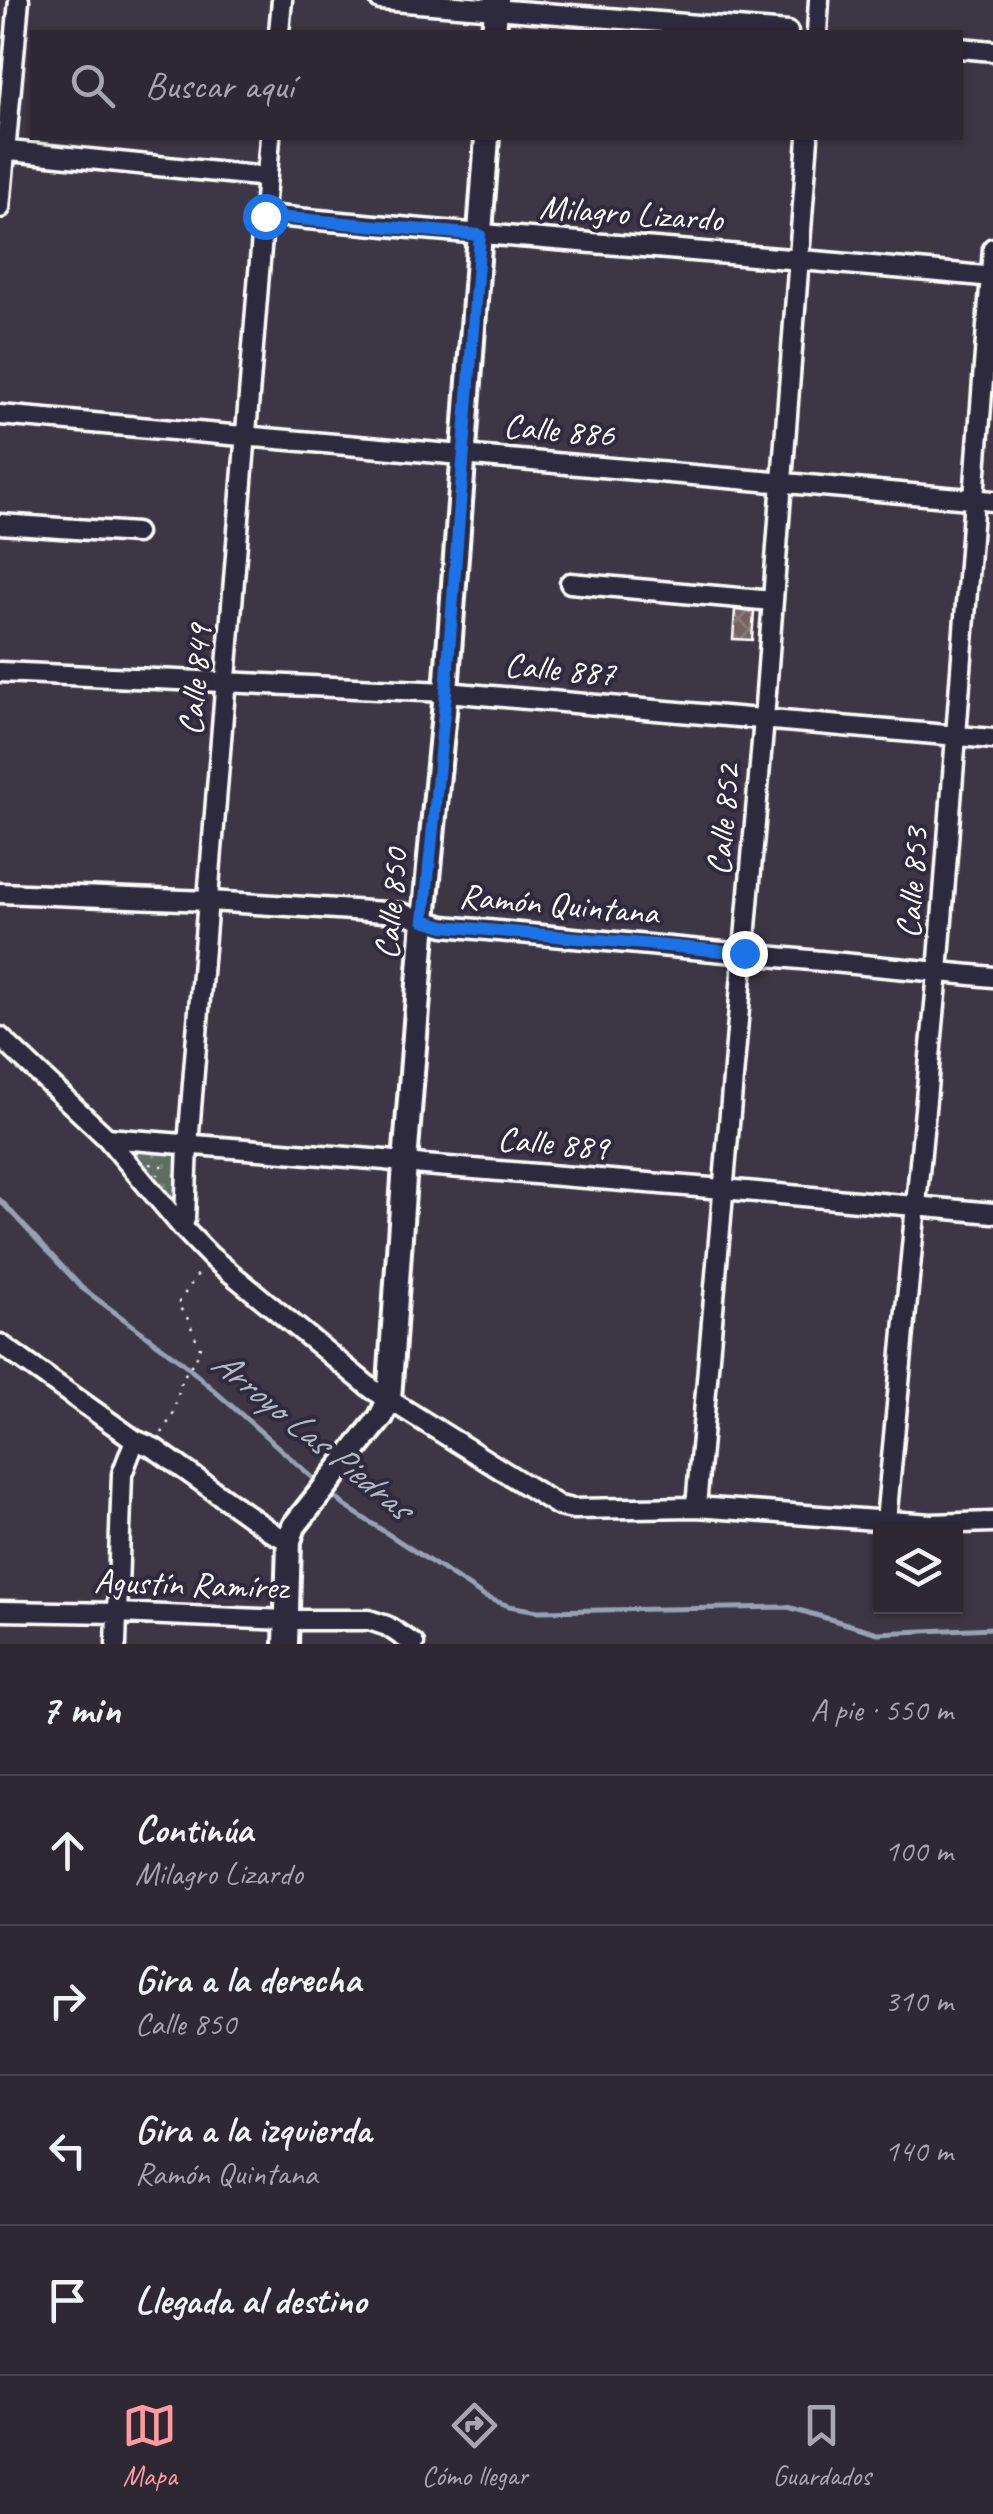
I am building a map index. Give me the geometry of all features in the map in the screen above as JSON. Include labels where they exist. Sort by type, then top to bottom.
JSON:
[{"type":"main road","name":"Calle 850","points":[[389,1400],[487,140]]},
{"type":"main road","points":[[286,1644],[289,1541],[294,1526],[381,1417],[389,1400]]},
{"type":"street","points":[[0,208],[2,150],[19,0]]},
{"type":"street","points":[[280,30],[282,0]]},
{"type":"street","points":[[380,0],[496,14],[756,30]]},
{"type":"street","points":[[817,30],[819,0]]},
{"type":"street","points":[[963,48],[993,51]]},
{"type":"street","name":"Calle 849","points":[[182,1227],[270,140]]},
{"type":"street","name":"Calle 852","points":[[696,1508],[764,719],[808,140]]},
{"type":"street","points":[[2,150],[267,177]]},
{"type":"street","name":"Milagro Lizardo","points":[[265,216],[992,277]]},
{"type":"street","name":"Calle 853","points":[[886,1521],[938,973],[993,248]]},
{"type":"street","name":"Calle 886","points":[[0,414],[993,500]]},
{"type":"street","points":[[0,524],[136,533]]},
{"type":"street","points":[[570,583],[773,601]]},
{"type":"street","name":"Calle 887","points":[[0,672],[446,692],[993,739]]},
{"type":"street","name":"Ramón Quintana","points":[[0,892],[402,913],[444,926],[993,977]]},
{"type":"street","points":[[0,1037],[108,1138],[210,1256],[372,1389],[559,1506],[696,1508],[931,1524],[993,1522]]},
{"type":"street","name":"Calle 889","points":[[108,1138],[993,1214]]},
{"type":"street","points":[[0,1344],[135,1440],[154,1448],[289,1541]]},
{"type":"street","points":[[116,1644],[122,1474],[135,1440]]},
{"type":"street","name":"Agustín Ramírez","points":[[0,1612],[368,1620],[379,1622],[414,1644]]},
{"type":"path","points":[[154,1448],[173,1414],[182,1379],[201,1350],[186,1315],[176,1305],[210,1256]]},
{"type":"green space","points":[[121,1144],[180,1149],[176,1205],[172,1207]]},
{"type":"building","points":[[735,610],[754,612],[752,640],[733,639]]},
{"type":"waterway","name":"Arroyo Las Piedras","points":[[0,1200],[82,1288],[182,1362],[321,1485]]},
{"type":"waterway","name":"Arroyo Las Piedras","points":[[329,1492],[485,1597],[509,1606],[538,1611],[788,1607],[878,1633],[993,1628]]},
{"type":"route","points":[[265,216],[480,235],[446,692],[424,920],[444,926],[744,953]]}]
